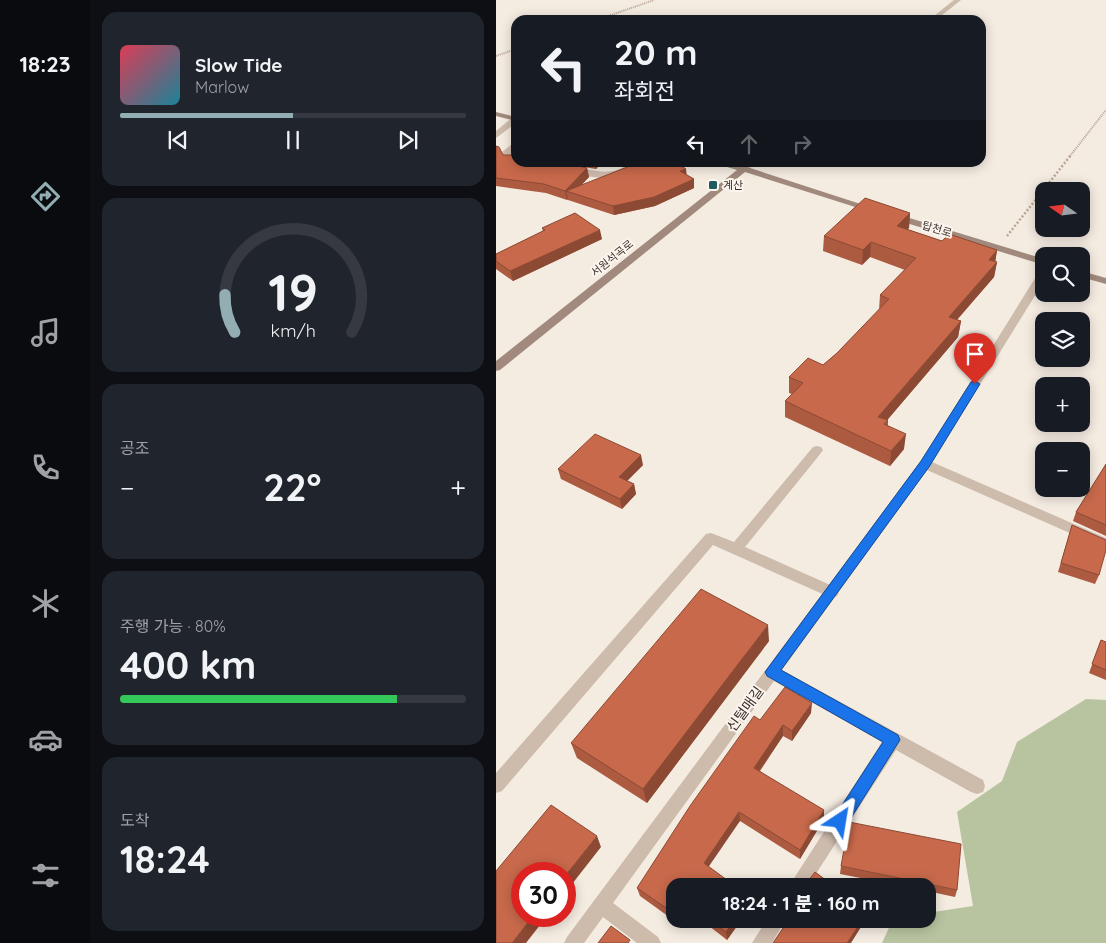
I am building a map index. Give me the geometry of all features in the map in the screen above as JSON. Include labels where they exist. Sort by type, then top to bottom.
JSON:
[{"type":"main road","points":[[496,114],[511,118]]},
{"type":"main road","name":"서원석곡로","points":[[496,367],[747,167]]},
{"type":"main road","name":"탑천로","points":[[751,167],[1035,259]]},
{"type":"main road","points":[[1090,277],[1106,281]]},
{"type":"street","points":[[938,15],[958,0]]},
{"type":"street","points":[[496,135],[511,123]]},
{"type":"street","points":[[511,148],[506,152],[511,160]]},
{"type":"street","points":[[566,170],[611,176],[628,170],[631,167]]},
{"type":"street","name":"신털매길","points":[[573,943],[925,464],[1035,287]]},
{"type":"street","points":[[735,550],[817,450]]},
{"type":"street","points":[[925,464],[1106,544]]},
{"type":"street","points":[[496,785],[711,538],[832,592]]},
{"type":"street","points":[[772,672],[977,786]]},
{"type":"street","points":[[803,878],[893,740]]},
{"type":"street","points":[[601,905],[652,943]]},
{"type":"street","points":[[761,943],[771,928]]},
{"type":"path","points":[[611,15],[654,0]]},
{"type":"path","points":[[496,56],[511,51]]},
{"type":"path","points":[[990,246],[1006,237],[1106,110]]},
{"type":"green space","points":[[1086,699],[1106,700],[1106,943],[882,943],[889,928],[936,928],[936,912],[973,906],[957,812],[1002,781],[1017,742]]},
{"type":"building","points":[[496,146],[499,147],[503,155],[511,155],[511,167],[587,168],[565,191],[544,184],[496,178]]},
{"type":"building","points":[[627,167],[683,167],[686,169],[680,171],[694,179],[654,197],[613,206],[566,191]]},
{"type":"building","points":[[865,198],[910,213],[897,226],[942,241],[949,234],[997,250],[989,260],[997,262],[949,317],[961,321],[878,417],[888,420],[884,424],[906,434],[891,451],[785,401],[803,383],[789,377],[808,358],[823,365],[837,353],[889,299],[880,295],[916,258],[871,242],[863,250],[824,236]]},
{"type":"building","points":[[575,213],[600,230],[510,271],[496,261],[496,254],[545,230],[542,228]]},
{"type":"building","points":[[595,434],[641,455],[619,477],[634,484],[620,499],[558,469]]},
{"type":"building","points":[[1106,464],[1106,525],[1076,512],[1085,497],[1090,497],[1090,490]]},
{"type":"building","points":[[1072,525],[1106,540],[1106,550],[1099,575],[1061,563]]},
{"type":"building","points":[[701,589],[768,625],[643,789],[571,743]]},
{"type":"building","points":[[1101,640],[1106,642],[1106,670],[1092,664]]},
{"type":"building","points":[[785,687],[812,703],[792,731],[783,725],[754,768],[824,810],[800,850],[739,812],[704,863],[724,878],[666,878],[666,908],[637,888],[690,806],[754,716],[760,720]]},
{"type":"building","points":[[551,805],[597,836],[576,862],[511,862],[511,927],[524,927],[512,943],[496,943],[496,871]]},
{"type":"building","points":[[849,822],[961,844],[957,890],[936,886],[936,878],[899,878],[841,866]]},
{"type":"building","points":[[815,872],[823,878],[810,878]]},
{"type":"building","points":[[611,926],[630,940],[628,943],[598,943]]},
{"type":"building","points":[[720,928],[729,928],[726,932]]},
{"type":"building","points":[[783,928],[857,928],[847,943],[773,943]]},
{"type":"place","name":"계산","points":[[713,185]]},
{"type":"route","points":[[840,821],[893,740],[772,672],[925,464],[975,384]]}]
